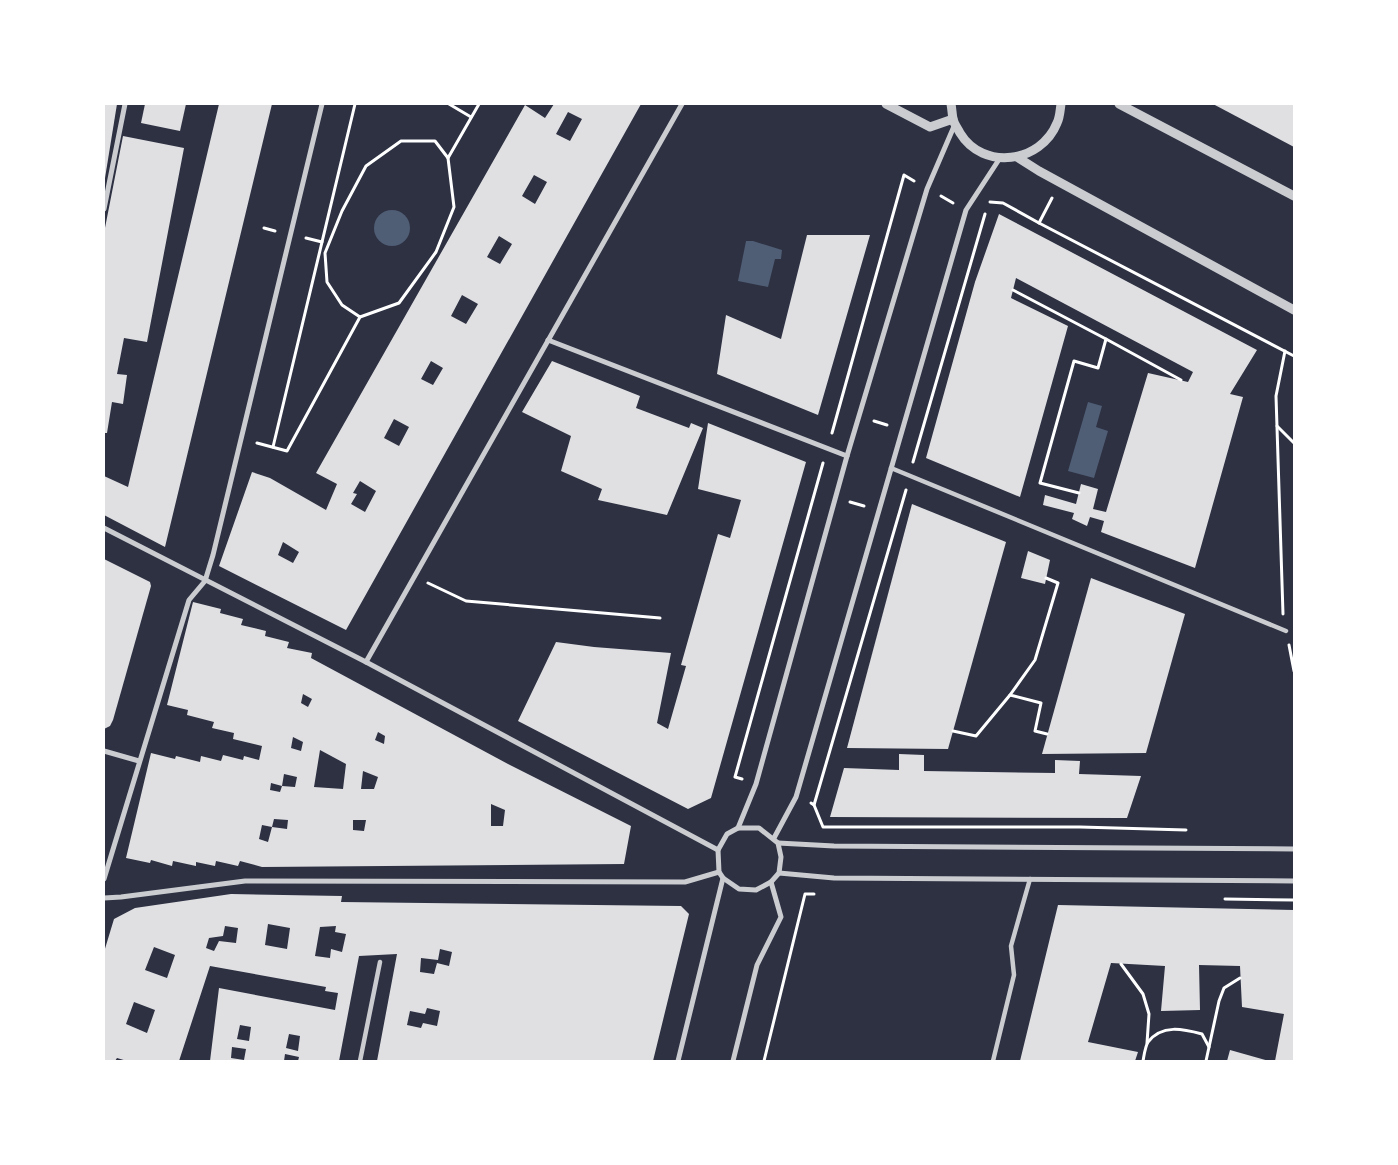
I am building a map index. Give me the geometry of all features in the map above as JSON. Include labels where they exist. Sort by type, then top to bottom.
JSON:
[{"type":"street","points":[[104,209],[125,104]]},
{"type":"street","points":[[104,879],[189,600],[205,581],[216,545],[322,104]]},
{"type":"street","points":[[366,662],[682,104]]},
{"type":"street","points":[[886,104],[930,128],[954,121]]},
{"type":"street","points":[[951,104],[954,121],[965,141],[980,153],[1000,158],[1017,158],[1035,151],[1048,138],[1058,122],[1061,104]]},
{"type":"street","points":[[1119,104],[1294,196]]},
{"type":"street","points":[[738,828],[756,784],[846,456],[927,189],[954,121]]},
{"type":"street","points":[[1000,158],[966,210],[796,797],[776,841],[781,857],[779,874],[771,882],[756,890],[738,889],[723,878],[719,872],[718,850],[728,834],[738,828],[759,828],[776,841],[834,846],[1294,849]]},
{"type":"street","points":[[1017,158],[1294,310]]},
{"type":"street","points":[[548,340],[846,456]]},
{"type":"street","points":[[891,468],[1286,631]]},
{"type":"street","points":[[104,528],[366,662],[718,850]]},
{"type":"street","points":[[104,751],[139,761]]},
{"type":"street","points":[[104,898],[245,881],[685,882],[719,872]]},
{"type":"street","points":[[779,874],[834,878],[1294,881]]},
{"type":"street","points":[[678,1061],[723,878]]},
{"type":"street","points":[[993,1061],[1014,975],[1011,946],[1030,879]]},
{"type":"street","points":[[733,1061],[757,965],[781,917],[771,882]]},
{"type":"street","points":[[360,1061],[380,962]]},
{"type":"path","points":[[273,447],[355,104]]},
{"type":"path","points":[[450,104],[471,117]]},
{"type":"path","points":[[448,158],[479,104]]},
{"type":"path","points":[[256,443],[287,451],[360,317],[399,303],[436,252],[454,207],[448,158],[435,141],[401,141],[366,166],[342,211],[325,252],[327,282],[342,305],[360,317]]},
{"type":"path","points":[[756,784],[735,777],[904,175],[966,210]]},
{"type":"path","points":[[1039,223],[1060,182]]},
{"type":"path","points":[[988,202],[1003,203],[1294,356]]},
{"type":"path","points":[[986,210],[814,805],[823,827],[1080,827],[1195,830]]},
{"type":"path","points":[[1013,290],[1181,380]]},
{"type":"path","points":[[1079,493],[1040,482],[1074,361],[1098,368],[1106,339]]},
{"type":"path","points":[[1285,351],[1276,396],[1276,425],[1283,619],[1294,671]]},
{"type":"path","points":[[838,410],[921,434]]},
{"type":"path","points":[[1276,425],[1294,443]]},
{"type":"path","points":[[815,492],[879,510]]},
{"type":"path","points":[[414,576],[466,601],[660,618]]},
{"type":"path","points":[[953,731],[976,736],[1010,695],[1035,660],[1058,583],[1046,578]]},
{"type":"path","points":[[1010,695],[1041,703],[1035,731],[1047,734]]},
{"type":"path","points":[[796,797],[814,805]]},
{"type":"path","points":[[764,1061],[804,894],[814,894]]},
{"type":"path","points":[[1224,899],[1294,900]]},
{"type":"path","points":[[1121,964],[1143,994],[1149,1014],[1147,1043],[1143,1061]]},
{"type":"path","points":[[1206,1061],[1218,1001],[1224,988],[1240,978]]},
{"type":"path","points":[[1147,1043],[1162,1030],[1182,1029],[1202,1034],[1209,1048]]},
{"type":"water","points":[[392,210],[404,216],[410,228],[404,240],[392,246],[380,240],[374,228],[380,216]]},
{"type":"water","points":[[746,241],[753,241],[782,250],[781,259],[775,259],[768,287],[738,281]]},
{"type":"water","points":[[1088,402],[1102,406],[1096,427],[1108,431],[1094,478],[1068,471]]},
{"type":"building","points":[[104,104],[117,104],[105,178],[104,178]]},
{"type":"building","points":[[145,104],[186,104],[180,131],[141,123]]},
{"type":"building","points":[[219,104],[272,104],[165,547],[104,515],[104,476],[128,487]]},
{"type":"building","points":[[554,104],[641,104],[346,630],[219,566],[252,472],[270,478],[326,510],[337,484],[316,473],[525,105],[545,118]],"holes":[[[568,112],[582,119],[570,141],[556,134]],[[534,175],[547,182],[535,204],[522,196]],[[499,236],[512,244],[500,264],[487,257]],[[462,295],[478,304],[466,324],[451,316]],[[431,361],[443,368],[433,385],[421,379]],[[394,419],[409,427],[399,446],[384,438]],[[360,481],[376,491],[365,512],[351,504],[357,494],[353,493]],[[283,542],[299,552],[293,563],[278,555]]]},
{"type":"building","points":[[1213,104],[1294,104],[1294,147]]},
{"type":"building","points":[[123,136],[184,148],[147,342],[124,338],[117,374],[127,375],[123,404],[112,402],[107,433],[104,433],[104,233]]},
{"type":"building","points":[[999,214],[1257,350],[1230,394],[1243,397],[1195,568],[1101,532],[1104,521],[1090,517],[1087,526],[1072,519],[1074,513],[1043,505],[1045,495],[1076,504],[1081,484],[1098,489],[1093,509],[1106,512],[1148,373],[1188,382],[1193,372],[1016,278],[1011,298],[1068,326],[1020,497],[926,458],[975,282]]},
{"type":"building","points":[[807,235],[870,235],[818,415],[717,374],[726,315],[781,339]]},
{"type":"building","points":[[552,361],[640,396],[636,408],[689,428],[691,423],[703,428],[667,515],[598,500],[602,489],[561,471],[571,436],[522,412]]},
{"type":"building","points":[[708,423],[806,462],[711,798],[688,809],[518,721],[556,642],[671,653],[657,723],[668,729],[686,666],[681,665],[718,534],[730,538],[741,500],[698,489]]},
{"type":"building","points":[[912,504],[1006,542],[948,749],[847,748]]},
{"type":"building","points":[[1028,551],[1050,560],[1045,584],[1021,578]]},
{"type":"building","points":[[104,559],[150,582],[151,586],[113,720],[110,726],[104,729]]},
{"type":"building","points":[[1091,578],[1185,614],[1146,753],[1042,754]]},
{"type":"building","points":[[193,602],[221,609],[220,613],[243,619],[241,625],[266,631],[265,636],[289,642],[287,648],[312,653],[311,658],[508,764],[631,826],[624,864],[262,867],[240,861],[238,866],[216,861],[215,866],[196,862],[196,866],[173,861],[172,866],[151,860],[150,863],[126,858],[151,753],[175,759],[176,756],[200,762],[201,756],[221,761],[223,755],[243,760],[244,756],[259,760],[262,746],[233,739],[234,733],[212,728],[214,722],[187,715],[188,710],[167,705]],"holes":[[[303,694],[312,699],[308,707],[301,703]],[[378,732],[385,736],[384,744],[375,740]],[[293,737],[303,742],[301,751],[291,748]],[[320,750],[346,764],[343,789],[314,787]],[[363,771],[378,777],[374,789],[361,789]],[[284,774],[297,777],[295,787],[282,786]],[[271,783],[282,786],[280,792],[270,790]],[[491,804],[505,810],[503,826],[491,826]],[[274,819],[288,820],[287,829],[272,827]],[[353,820],[366,820],[364,831],[353,830]],[[262,825],[272,827],[268,842],[259,839]]]},
{"type":"building","points":[[899,754],[924,755],[924,771],[1055,773],[1055,760],[1080,761],[1079,774],[1141,776],[1127,818],[830,817],[844,768],[899,770]]},
{"type":"building","points":[[231,894],[342,896],[341,902],[681,906],[689,914],[653,1061],[377,1061],[397,954],[359,956],[339,1061],[298,1061],[299,1057],[285,1054],[284,1061],[210,1061],[219,988],[335,1010],[338,993],[325,991],[326,987],[210,966],[179,1061],[127,1061],[117,1058],[115,1061],[104,1061],[104,952],[114,919],[135,908]],"holes":[[[268,924],[290,928],[287,949],[265,945]],[[225,926],[238,928],[236,943],[219,941],[214,951],[206,948],[209,938],[223,936]],[[336,926],[335,932],[346,934],[342,952],[331,949],[330,958],[315,956],[320,927]],[[154,947],[175,955],[167,978],[145,970]],[[440,949],[452,952],[449,966],[437,963],[434,974],[420,972],[421,958],[438,960]],[[134,1002],[155,1010],[147,1033],[126,1024]],[[427,1008],[440,1011],[437,1026],[423,1023],[421,1028],[407,1025],[410,1011],[425,1014]],[[240,1025],[251,1027],[249,1041],[237,1039]],[[289,1034],[300,1036],[298,1051],[286,1048]],[[232,1047],[246,1049],[244,1060],[231,1058]]]},
{"type":"building","points":[[1058,905],[1294,910],[1294,1061],[1275,1061],[1284,1014],[1242,1007],[1240,966],[1199,965],[1200,1010],[1161,1011],[1165,966],[1111,963],[1088,1042],[1138,1052],[1135,1061],[1020,1061]]},
{"type":"building","points":[[1230,1050],[1269,1061],[1227,1061]]}]
